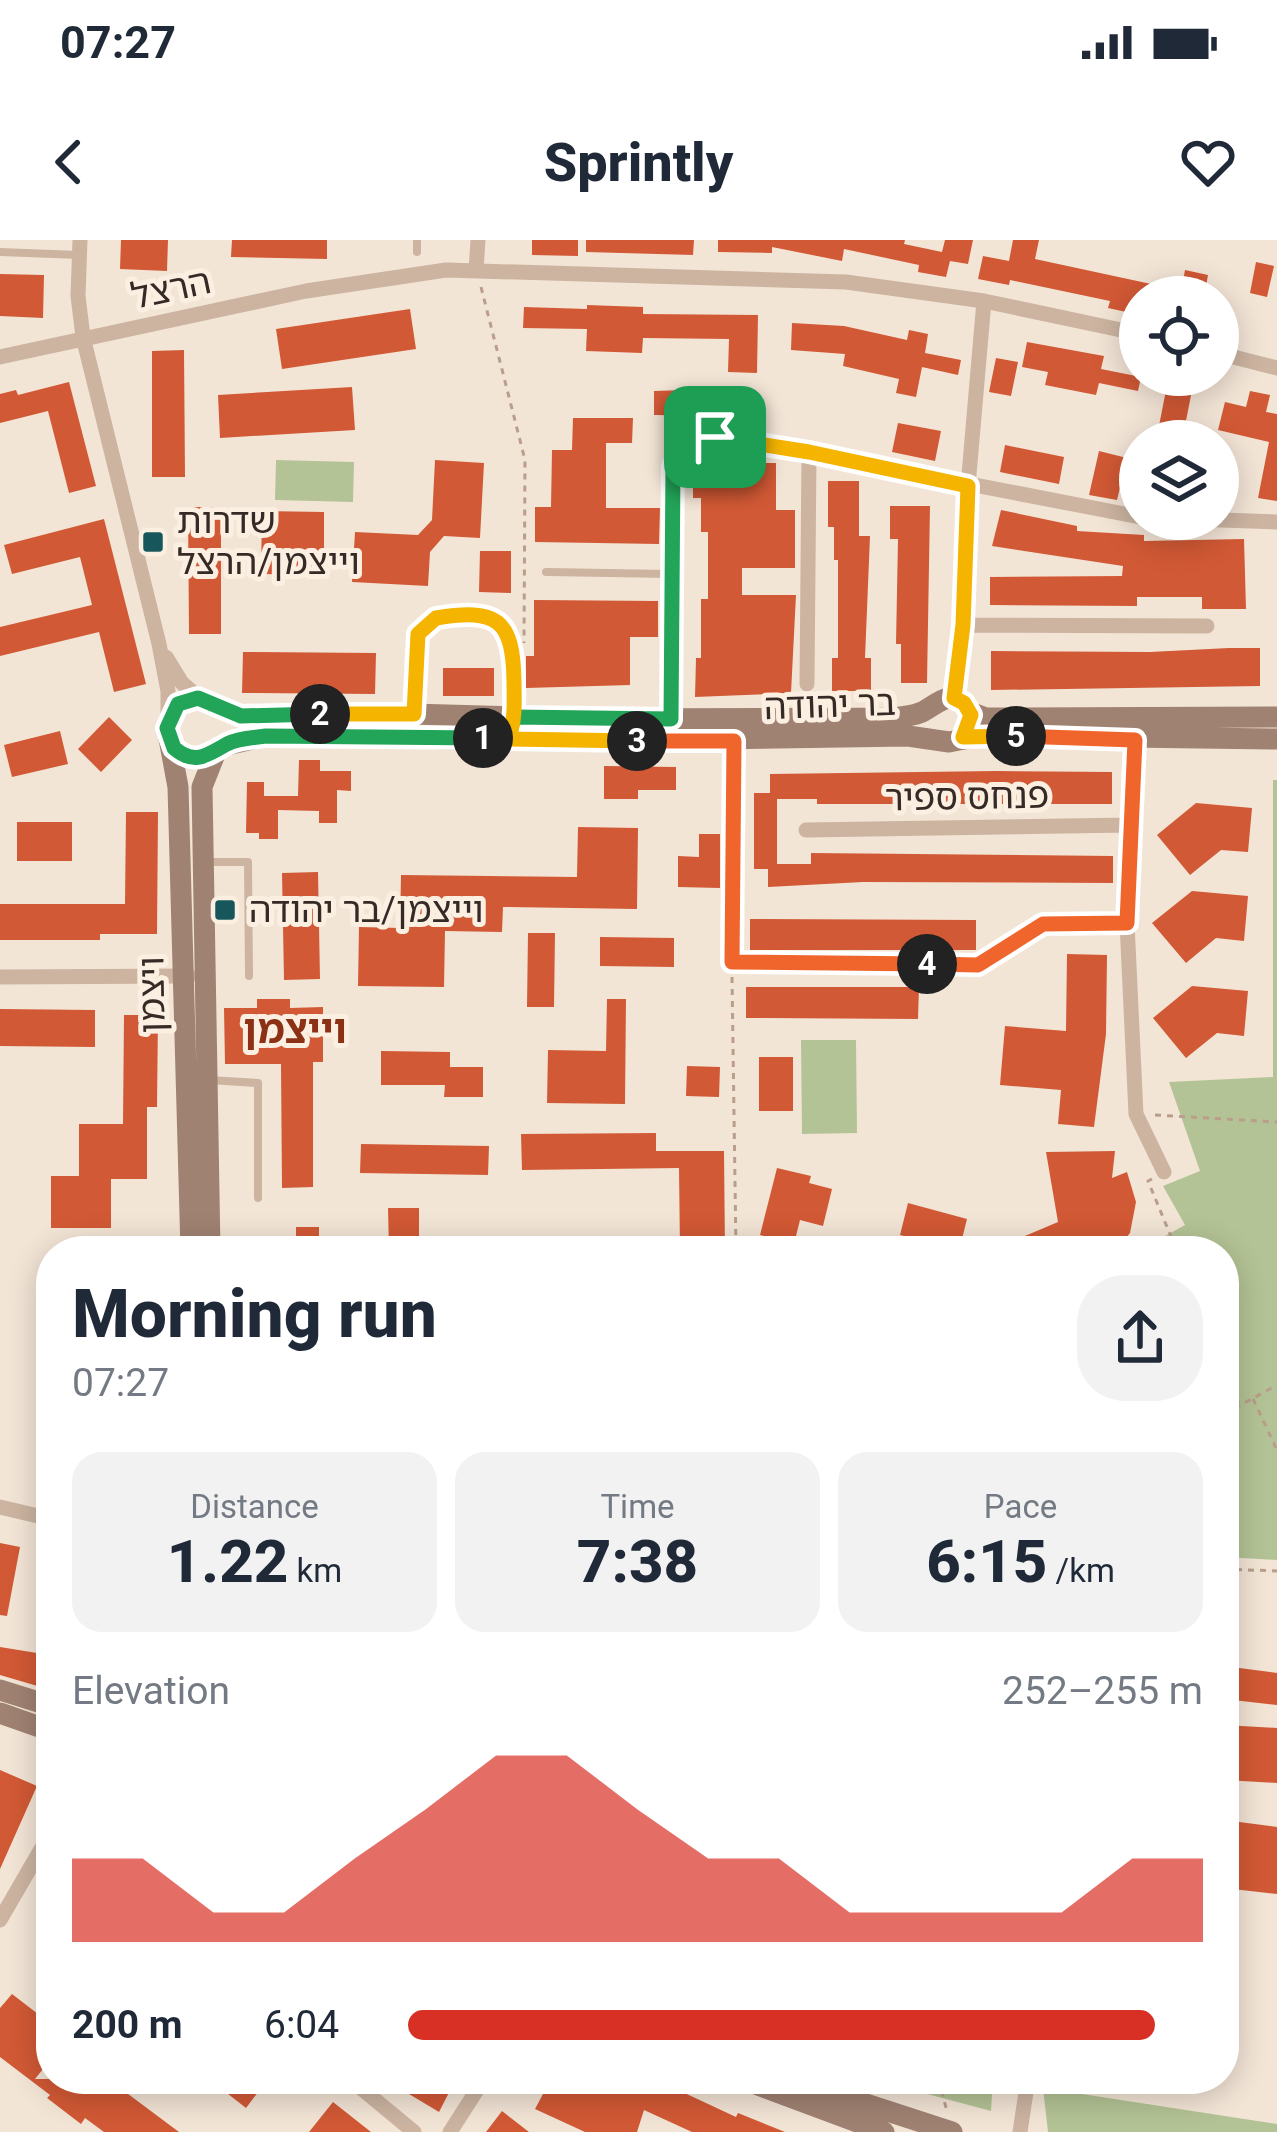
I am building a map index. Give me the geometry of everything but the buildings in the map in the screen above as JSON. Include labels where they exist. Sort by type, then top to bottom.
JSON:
[{"type":"street","points":[[476,270],[478,240]]},
{"type":"street","name":"ויצמן","points":[[80,247],[83,337],[168,691],[168,733],[178,788],[190,1236]]},
{"type":"street","name":"הרצל","points":[[0,357],[349,284],[476,270],[846,281],[1119,330]]},
{"type":"street","points":[[963,737],[970,725],[962,705],[968,486],[984,302]]},
{"type":"street","points":[[1239,358],[1277,368]]},
{"type":"street","points":[[669,664],[673,467],[680,450],[694,440],[715,437],[809,452],[1119,513]]},
{"type":"street","points":[[808,684],[809,452]]},
{"type":"street","points":[[1239,521],[1276,522]]},
{"type":"street","points":[[963,625],[1207,626]]},
{"type":"street","name":"ויצמן","points":[[159,644],[182,683],[208,702]]},
{"type":"street","points":[[1277,717],[986,718],[940,699],[929,708],[927,728],[935,738],[949,742],[963,737],[1277,739]]},
{"type":"street","points":[[208,702],[229,725],[219,750],[195,759],[182,755],[168,733],[178,704],[208,702]]},
{"type":"street","name":"בר יהודה","points":[[208,702],[241,716],[414,714],[511,728],[734,741],[935,738]]},
{"type":"street","name":"בר יהודה","points":[[219,750],[266,736],[671,719],[893,718],[929,708]]},
{"type":"street","points":[[1135,740],[1127,923],[1136,1114],[1164,1172]]},
{"type":"street","name":"ויצמן","points":[[210,1236],[202,787],[219,750]]},
{"type":"street","name":"פנחס ספיר","points":[[806,830],[1130,825]]},
{"type":"street","points":[[732,962],[978,965],[1043,924],[1127,923]]},
{"type":"street","points":[[0,977],[208,976]]},
{"type":"street","points":[[0,1507],[36,1516]]},
{"type":"street","points":[[0,1690],[36,1701]]},
{"type":"street","points":[[0,1713],[36,1726]]},
{"type":"street","points":[[0,1920],[36,1858]]},
{"type":"street","points":[[368,2094],[414,2132]]},
{"type":"street","points":[[451,2132],[475,2094]]},
{"type":"street","points":[[782,2094],[884,2132]]},
{"type":"street","points":[[835,2094],[950,2132]]},
{"type":"street","points":[[1020,2132],[1026,2094]]},
{"type":"lane","points":[[417,240],[417,252]]},
{"type":"lane","points":[[0,252],[80,247]]},
{"type":"lane","points":[[546,572],[671,574]]},
{"type":"lane","points":[[414,714],[418,634],[436,618],[486,617],[499,622],[513,648],[511,728]]},
{"type":"lane","points":[[205,862],[248,862],[249,976]]},
{"type":"lane","points":[[209,1080],[259,1083],[258,1198]]},
{"type":"path","points":[[476,270],[525,460],[524,647]]},
{"type":"path","points":[[669,664],[671,719]]},
{"type":"path","points":[[734,741],[736,1236]]},
{"type":"path","points":[[1136,1114],[1277,1122]]},
{"type":"path","points":[[1164,1172],[1148,1181],[1171,1236]]},
{"type":"path","points":[[1240,1406],[1277,1385]]},
{"type":"path","points":[[1253,1399],[1277,1450]]},
{"type":"path","points":[[1239,1570],[1277,1571]]},
{"type":"path","points":[[942,2094],[950,2132]]},
{"type":"green space","points":[[276,460],[354,462],[353,502],[275,500]]},
{"type":"green space","points":[[1273,780],[1277,780],[1277,1560],[1239,1558],[1239,1236],[1165,1236],[1185,1225],[1163,1186],[1200,1171],[1169,1082],[1273,1077]]},
{"type":"green space","points":[[801,1040],[856,1040],[857,1133],[802,1134]]},
{"type":"green space","points":[[927,2094],[992,2094],[991,2111]]},
{"type":"green space","points":[[1044,2094],[1082,2094],[1277,2124],[1277,2132],[1048,2132]]},
{"type":"place","name":"שדרות וייצמן/הרצל","points":[[153,542]]},
{"type":"place","name":"וייצמן/בר יהודה","points":[[225,910]]},
{"type":"district","name":"וייצמן","points":[[295,1030]]},
{"type":"route","points":[[715,437],[694,440],[680,450],[673,467],[671,719],[514,717],[508,739],[266,736],[240,739],[195,759],[174,748],[167,728],[171,713],[188,699],[210,700],[241,716],[414,714],[418,634],[436,618],[486,617],[499,622],[513,648],[514,717],[512,729],[508,739],[734,741],[732,962],[978,965],[1043,924],[1127,923],[1135,740],[963,737],[971,715],[954,698],[963,625],[968,486],[715,437]]}]
